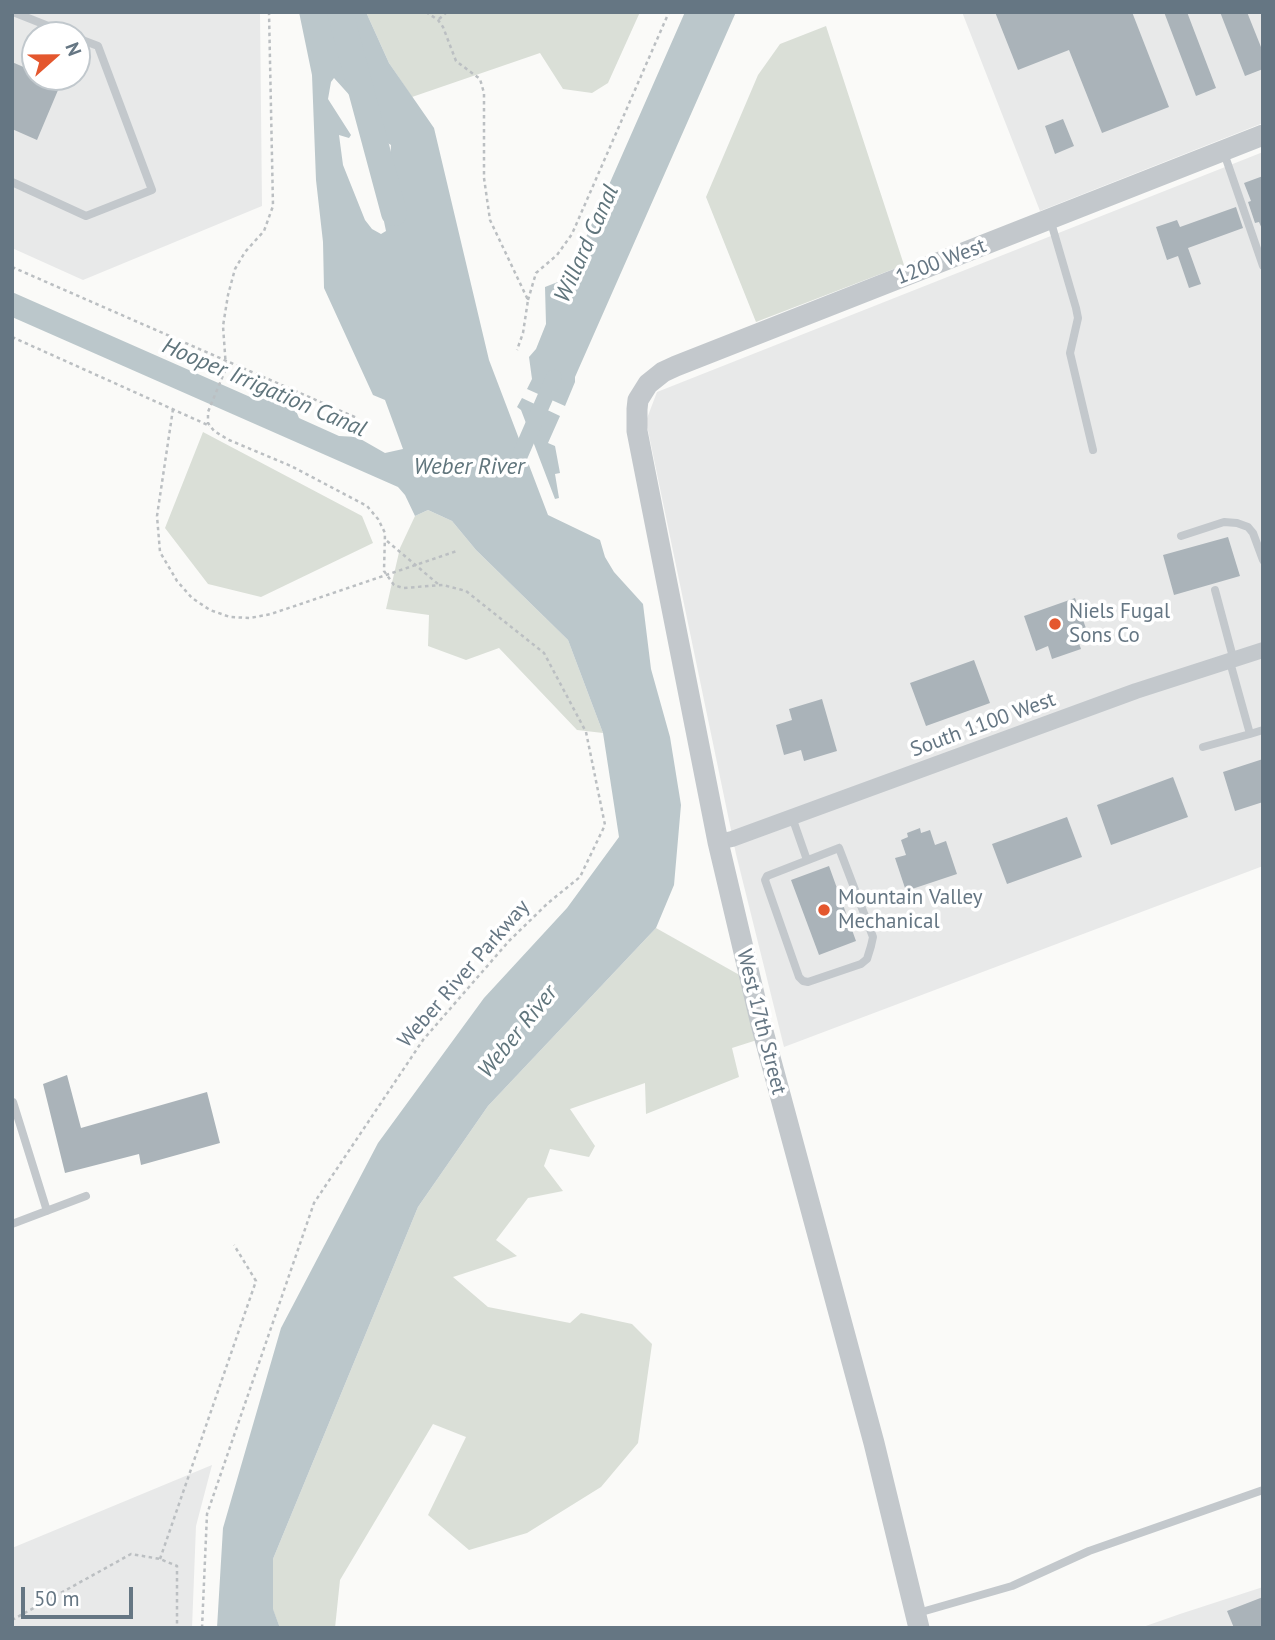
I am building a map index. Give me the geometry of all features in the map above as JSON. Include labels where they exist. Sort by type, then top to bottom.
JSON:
[{"type":"street","name":"1200 West","points":[[636,408],[648,384],[663,372],[1263,135]]},
{"type":"street","name":"West 17th Street","points":[[636,408],[637,431],[718,842],[761,1024],[874,1443],[917,1621]]},
{"type":"street","name":"South 1100 West","points":[[718,842],[1136,691],[1263,650]]},
{"type":"lane","points":[[13,12],[36,21]]},
{"type":"lane","points":[[12,182],[86,215],[152,190],[97,46],[91,43]]},
{"type":"lane","points":[[1223,150],[1263,266]]},
{"type":"lane","points":[[1050,219],[1076,308],[1077,318],[1070,353],[1093,450]]},
{"type":"lane","points":[[1181,536],[1224,522],[1237,523],[1248,527],[1253,533],[1263,560]]},
{"type":"lane","points":[[1215,590],[1250,734]]},
{"type":"lane","points":[[1203,747],[1263,730]]},
{"type":"lane","points":[[792,817],[807,860]]},
{"type":"lane","points":[[839,848],[873,937],[867,959],[861,964],[808,982],[799,977],[765,880],[766,876],[807,860],[839,848]]},
{"type":"lane","points":[[13,1102],[47,1211]]},
{"type":"lane","points":[[12,1224],[86,1196]]},
{"type":"lane","points":[[917,1621],[1012,1586],[1088,1551],[1263,1490]]},
{"type":"path","points":[[210,426],[208,412],[226,362],[223,326],[235,269],[245,251],[264,232],[273,206],[269,12]]},
{"type":"path","points":[[426,12],[438,20],[456,61],[480,79],[484,93],[484,178],[490,219],[528,300]]},
{"type":"path","points":[[438,20],[447,12]]},
{"type":"path","points":[[517,350],[536,273],[557,255],[572,234],[669,12]]},
{"type":"path","points":[[12,267],[357,418]]},
{"type":"path","points":[[12,337],[210,426],[229,440],[291,466],[359,501],[378,519],[387,541],[440,585]]},
{"type":"path","points":[[173,410],[157,516],[160,552],[168,568],[192,598],[211,610],[230,617],[250,618],[271,614],[457,551]]},
{"type":"path","points":[[386,575],[384,566],[387,541]]},
{"type":"path","name":"Weber River Parkway","points":[[202,1628],[207,1514],[314,1203],[423,1040],[509,941],[548,903],[580,877],[604,825],[586,732],[544,653],[472,594],[440,585],[397,587],[386,575]]},
{"type":"path","points":[[160,1559],[256,1281],[234,1245]]},
{"type":"path","points":[[12,1620],[131,1554],[160,1559],[177,1566],[177,1628]]},
{"type":"shaded area","points":[[12,12],[260,12],[262,206],[83,280],[12,248]]},
{"type":"shaded area","points":[[366,12],[640,12],[608,83],[592,93],[563,89],[540,53],[412,97],[389,63]]},
{"type":"shaded area","points":[[962,12],[1263,12],[1263,123],[1040,211]]},
{"type":"shaded area","points":[[826,26],[904,265],[756,322],[706,197],[758,75],[780,44]]},
{"type":"shaded area","points":[[1263,152],[1263,866],[784,1047],[736,854],[646,421],[657,392]]},
{"type":"shaded area","points":[[203,432],[362,516],[373,543],[261,597],[208,584],[165,528]]},
{"type":"shaded area","points":[[428,510],[452,521],[476,550],[568,640],[603,733],[577,730],[499,648],[466,660],[428,646],[429,615],[386,609],[400,548],[415,516]]},
{"type":"shaded area","points":[[656,928],[743,977],[757,1040],[732,1048],[739,1077],[646,1114],[645,1083],[570,1109],[595,1146],[589,1157],[550,1149],[544,1166],[563,1191],[528,1198],[496,1240],[517,1256],[453,1277],[488,1307],[570,1323],[581,1313],[632,1324],[652,1344],[638,1443],[601,1487],[527,1533],[469,1550],[428,1515],[466,1437],[433,1424],[340,1580],[335,1628],[280,1628],[273,1610],[273,1559],[418,1207],[488,1106]]},
{"type":"shaded area","points":[[212,1465],[196,1526],[192,1628],[12,1628],[12,1548]]},
{"type":"shaded area","points":[[1263,1587],[1263,1628],[1140,1628],[1180,1614]]},
{"type":"water","name":"Weber River","points":[[299,12],[366,12],[389,63],[434,128],[489,360],[548,515],[600,540],[605,557],[614,572],[643,604],[651,669],[670,737],[681,805],[674,885],[656,928],[488,1106],[418,1207],[273,1559],[273,1609],[280,1628],[217,1628],[223,1528],[281,1328],[378,1143],[484,998],[567,908],[619,837],[603,733],[568,640],[476,550],[452,521],[428,510],[415,516],[398,487],[12,317],[12,292],[257,400],[289,394],[299,418],[339,436],[357,437],[385,453],[403,449],[385,400],[373,395],[324,288],[312,75]],"holes":[[[334,78],[371,119],[376,136],[391,145],[390,170],[383,188],[382,212],[386,231],[381,234],[372,229],[365,220],[343,165],[339,135],[349,138],[351,135],[328,99]]]},
{"type":"water","points":[[685,12],[736,12],[575,377],[565,406],[527,389],[532,379],[529,357],[536,349],[546,324],[545,287],[568,278]]},
{"type":"water","points":[[522,398],[560,416],[548,443],[555,446],[560,473],[555,474],[559,498],[555,499],[521,410],[517,407]]},
{"type":"building","points":[[995,12],[1132,12],[1169,107],[1102,133],[1069,50],[1018,70]]},
{"type":"building","points":[[1164,12],[1187,12],[1216,88],[1196,96]]},
{"type":"building","points":[[1220,12],[1247,12],[1263,52],[1263,69],[1245,76]]},
{"type":"building","points":[[12,62],[21,66],[21,91],[58,91],[37,140],[12,129]]},
{"type":"building","points":[[1063,119],[1074,146],[1055,154],[1045,126]]},
{"type":"building","points":[[1263,176],[1262,229],[1259,222],[1255,223],[1244,183]]},
{"type":"building","points":[[1236,207],[1243,228],[1188,248],[1201,284],[1189,288],[1178,256],[1167,260],[1156,227],[1177,220],[1180,227]]},
{"type":"building","points":[[1228,537],[1240,576],[1174,595],[1163,555]]},
{"type":"building","name":"Niels Fugal Sons Co","points":[[1075,598],[1087,631],[1076,635],[1081,649],[1052,659],[1048,646],[1036,651],[1024,616]]},
{"type":"building","points":[[974,660],[990,703],[926,726],[910,683]]},
{"type":"building","points":[[822,699],[837,751],[804,761],[801,750],[784,755],[776,725],[792,720],[789,709]]},
{"type":"building","points":[[1263,759],[1263,802],[1235,811],[1223,772]]},
{"type":"building","points":[[1173,777],[1188,817],[1111,845],[1097,805]]},
{"type":"building","points":[[1067,817],[1082,857],[1007,884],[992,844]]},
{"type":"building","points":[[920,828],[921,833],[930,830],[935,845],[946,841],[957,874],[906,891],[895,858],[906,855],[901,840],[908,837],[907,833]]},
{"type":"building","name":"Mountain Valley Mechanical","points":[[829,866],[856,941],[819,955],[791,880]]},
{"type":"building","points":[[67,1075],[81,1128],[207,1092],[220,1143],[141,1165],[139,1154],[65,1173],[43,1084]]},
{"type":"building","points":[[1263,1597],[1263,1628],[1234,1628],[1227,1611]]},
{"type":"waterway","name":"Weber River","points":[[340,12],[394,213]]},
{"type":"waterway","name":"Willard Canal","points":[[514,469],[554,377]]},
{"type":"place","name":"Niels Fugal Sons Co","points":[[1055,624]]},
{"type":"place","name":"Mountain Valley Mechanical","points":[[824,910]]},
{"type":"water label","name":"Hooper Irrigation Canal","points":[[264,388]]}]
